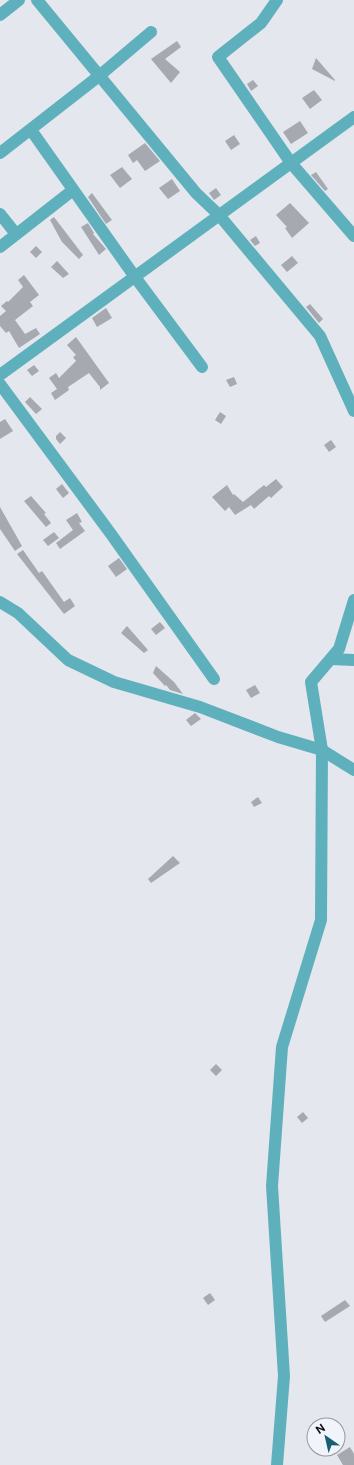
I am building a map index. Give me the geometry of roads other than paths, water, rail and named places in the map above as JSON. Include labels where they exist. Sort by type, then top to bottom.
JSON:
[{"type":"street","points":[[0,15],[19,0]]},
{"type":"street","points":[[37,0],[196,193],[219,215],[320,336],[354,411]]},
{"type":"street","points":[[277,0],[261,23],[218,58],[291,163],[354,236]]},
{"type":"street","points":[[0,154],[99,76],[151,32]]},
{"type":"street","points":[[0,375],[354,117]]},
{"type":"street","points":[[30,130],[135,277],[202,367]]},
{"type":"street","points":[[0,247],[73,190]]},
{"type":"street","points":[[0,214],[16,234]]},
{"type":"street","points":[[0,384],[111,534],[214,679]]},
{"type":"street","points":[[277,1465],[284,1376],[272,1186],[282,1047],[321,920],[322,750],[311,682],[338,649],[354,600]]},
{"type":"street","points":[[0,602],[18,613],[68,660],[114,682],[200,707],[278,737],[322,750],[354,770]]},
{"type":"street","points":[[331,658],[354,660]]}]
